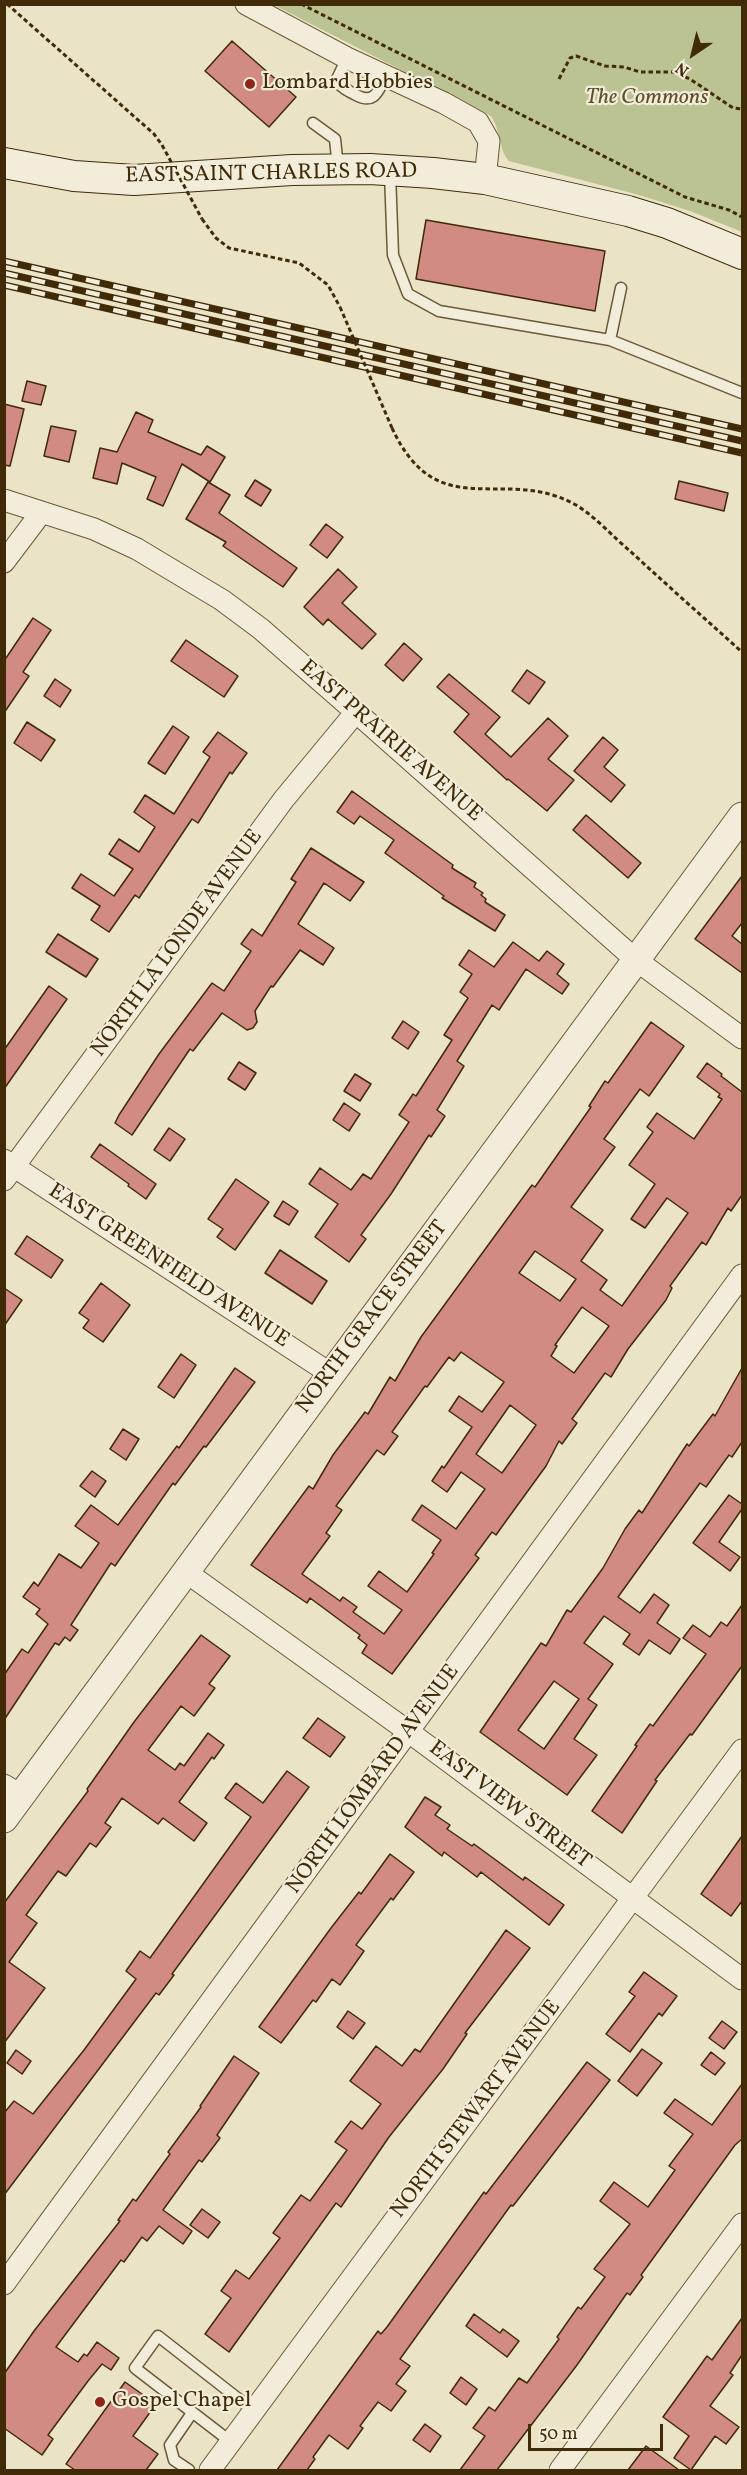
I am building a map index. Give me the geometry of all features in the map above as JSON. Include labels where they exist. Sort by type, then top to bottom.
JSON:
[{"type":"main road","name":"EAST SAINT CHARLES ROAD","points":[[4,163],[74,176],[134,180],[338,169],[389,170],[485,179],[628,211],[742,254]]},
{"type":"street","points":[[246,4],[347,58],[478,122],[489,141],[485,179]]},
{"type":"street","name":"EAST PRAIRIE AVENUE","points":[[4,500],[94,529],[137,549],[181,573],[261,629],[636,960],[742,1038]]},
{"type":"street","points":[[4,562],[41,513]]},
{"type":"street","name":"NORTH LA LONDE AVENUE","points":[[8,1169],[284,799],[356,712]]},
{"type":"street","name":"NORTH GRACE STREET","points":[[4,1819],[13,1790],[186,1572],[742,816]]},
{"type":"street","name":"EAST GREENFIELD AVENUE","points":[[8,1169],[332,1374]]},
{"type":"street","name":"NORTH LOMBARD AVENUE","points":[[4,2284],[742,1275]]},
{"type":"street","name":"EAST VIEW STREET","points":[[186,1572],[409,1732],[742,1979]]},
{"type":"street","name":"NORTH STEWART AVENUE","points":[[210,2470],[742,1750]]},
{"type":"street","points":[[560,2470],[742,2224]]},
{"type":"lane","points":[[347,58],[336,81],[341,88],[364,99],[371,99],[376,94],[386,76]]},
{"type":"lane","points":[[313,123],[334,139],[338,169]]},
{"type":"lane","points":[[389,170],[393,255],[408,294],[439,311],[610,340],[742,393]]},
{"type":"lane","points":[[610,340],[621,288]]},
{"type":"lane","points":[[231,2442],[135,2368],[158,2336],[254,2411]]},
{"type":"lane","points":[[189,2470],[174,2460],[170,2445],[192,2413]]},
{"type":"path","points":[[7,4],[154,134],[162,144],[202,219],[216,238],[229,248],[299,263],[327,285],[340,307],[402,450],[423,472],[447,486],[530,490],[556,496],[575,504],[742,652]]},
{"type":"path","points":[[301,4],[685,197],[729,210],[742,217]]},
{"type":"path","points":[[559,79],[570,58],[576,56],[605,66],[624,67],[639,72],[674,72],[690,79],[732,108],[742,109]]},
{"type":"green space","name":"The Commons","points":[[274,5],[742,5],[742,232],[690,211],[639,195],[509,161],[503,151],[491,116]]},
{"type":"building","name":"Lombard Hobbies","points":[[232,41],[296,97],[269,127],[205,71]]},
{"type":"building","points":[[426,220],[605,251],[595,311],[416,279]]},
{"type":"building","points":[[27,381],[46,386],[41,405],[22,401]]},
{"type":"building","points":[[4,404],[24,409],[10,466],[4,465]]},
{"type":"building","points":[[136,412],[153,420],[148,432],[201,455],[207,446],[225,457],[210,482],[182,464],[163,506],[147,499],[156,477],[122,463],[117,484],[93,478],[100,448],[117,452]]},
{"type":"building","points":[[51,426],[76,431],[69,462],[44,456]]},
{"type":"building","points":[[255,480],[271,490],[261,506],[245,496]]},
{"type":"building","points":[[679,481],[728,493],[724,511],[675,499]]},
{"type":"building","points":[[208,482],[230,495],[219,513],[297,568],[283,587],[223,546],[226,542],[186,519]]},
{"type":"building","points":[[326,524],[343,537],[327,558],[310,545]]},
{"type":"building","points":[[338,569],[357,587],[342,603],[376,634],[362,649],[328,619],[323,625],[304,607]]},
{"type":"building","points":[[33,618],[51,630],[23,672],[29,676],[4,713],[4,661]]},
{"type":"building","points":[[186,640],[238,676],[224,697],[171,661]]},
{"type":"building","points":[[404,643],[422,659],[403,681],[385,665]]},
{"type":"building","points":[[527,670],[545,682],[529,704],[512,691]]},
{"type":"building","points":[[449,674],[500,717],[485,734],[511,757],[548,718],[568,736],[548,759],[574,780],[547,811],[507,780],[454,732],[469,714],[437,687]]},
{"type":"building","points":[[55,679],[71,690],[60,707],[44,696]]},
{"type":"building","points":[[27,722],[55,740],[41,761],[14,743]]},
{"type":"building","points":[[173,726],[189,737],[165,774],[148,763]]},
{"type":"building","points":[[218,732],[247,753],[232,774],[230,772],[198,823],[192,819],[139,898],[135,895],[109,932],[91,920],[100,906],[72,888],[81,874],[114,896],[133,869],[109,854],[119,839],[139,852],[155,827],[134,812],[145,795],[174,814],[210,757],[203,752]]},
{"type":"building","points":[[603,737],[618,750],[604,767],[625,785],[611,802],[574,771]]},
{"type":"building","points":[[352,791],[453,865],[452,868],[476,883],[474,887],[483,893],[481,895],[486,899],[485,902],[505,915],[495,931],[442,898],[444,896],[385,853],[394,840],[360,816],[354,824],[337,812]]},
{"type":"building","points":[[586,815],[641,863],[628,878],[573,830]]},
{"type":"building","points":[[311,848],[364,882],[350,901],[324,883],[298,924],[334,948],[323,965],[300,950],[273,987],[271,986],[255,1011],[257,1022],[253,1028],[247,1030],[222,1013],[193,1051],[190,1049],[132,1135],[115,1123],[119,1115],[159,1054],[212,983],[224,991],[251,951],[241,944],[252,929],[262,936],[296,882],[291,879]]},
{"type":"building","points":[[742,876],[742,923],[732,936],[742,944],[742,973],[695,939]]},
{"type":"building","points":[[58,934],[98,959],[86,977],[46,952]]},
{"type":"building","points":[[513,942],[539,961],[547,951],[564,964],[557,974],[569,984],[562,994],[526,969],[499,1010],[492,1005],[457,1061],[464,1066],[437,1110],[445,1116],[431,1137],[429,1135],[361,1235],[366,1239],[349,1262],[315,1237],[338,1204],[309,1184],[320,1168],[351,1190],[363,1174],[371,1179],[409,1122],[399,1115],[413,1094],[416,1096],[452,1040],[444,1035],[468,998],[460,992],[472,974],[459,965],[469,950],[494,967]]},
{"type":"building","points":[[49,986],[67,999],[4,1089],[4,1050]]},
{"type":"building","points":[[403,1021],[419,1032],[408,1049],[392,1038]]},
{"type":"building","points":[[651,1022],[684,1046],[649,1096],[640,1089],[604,1139],[615,1147],[571,1207],[603,1230],[581,1261],[607,1280],[600,1290],[622,1306],[688,1213],[667,1198],[645,1228],[631,1219],[655,1184],[629,1165],[653,1132],[647,1127],[657,1113],[694,1139],[722,1099],[718,1097],[720,1094],[697,1077],[707,1063],[742,1092],[742,1195],[731,1211],[728,1208],[706,1245],[702,1242],[670,1286],[672,1288],[666,1300],[628,1349],[611,1377],[605,1373],[572,1419],[577,1423],[562,1444],[559,1441],[546,1466],[496,1535],[492,1532],[475,1555],[479,1558],[392,1674],[362,1653],[367,1645],[358,1638],[360,1635],[310,1598],[307,1603],[251,1565],[309,1486],[313,1489],[333,1455],[365,1412],[368,1414],[390,1377],[395,1381],[421,1337],[532,1185],[535,1187],[591,1107],[589,1106],[605,1081],[608,1083]],"holes":[[[535,1251],[576,1279],[560,1301],[519,1273]],[[582,1307],[609,1326],[574,1373],[551,1356],[557,1346],[555,1345]],[[461,1352],[504,1382],[482,1412],[459,1396],[449,1411],[472,1427],[444,1468],[442,1466],[432,1481],[447,1492],[461,1472],[485,1489],[456,1529],[422,1505],[412,1520],[441,1540],[432,1553],[434,1554],[407,1592],[379,1571],[368,1586],[402,1610],[384,1634],[353,1612],[357,1607],[343,1597],[340,1601],[302,1574],[330,1536],[326,1533],[342,1510],[336,1506],[377,1450],[384,1455],[398,1436],[392,1432],[425,1386],[427,1387],[449,1357],[454,1361]],[[510,1405],[536,1425],[502,1473],[476,1454]]]},
{"type":"building","points":[[239,1062],[256,1073],[245,1090],[228,1079]]},
{"type":"building","points":[[355,1074],[371,1084],[360,1101],[344,1091]]},
{"type":"building","points":[[344,1103],[360,1114],[349,1131],[333,1120]]},
{"type":"building","points":[[169,1128],[185,1139],[170,1161],[154,1150]]},
{"type":"building","points":[[100,1144],[156,1184],[146,1199],[91,1157]]},
{"type":"building","points":[[236,1179],[269,1202],[235,1250],[217,1237],[223,1229],[208,1219]]},
{"type":"building","points":[[283,1201],[298,1211],[289,1225],[274,1216]]},
{"type":"building","points":[[27,1236],[63,1260],[51,1278],[15,1254]]},
{"type":"building","points":[[280,1250],[327,1281],[312,1304],[265,1273]]},
{"type":"building","points":[[101,1283],[130,1305],[103,1342],[83,1328],[89,1320],[79,1313]]},
{"type":"building","points":[[4,1288],[22,1300],[4,1326]]},
{"type":"building","points":[[181,1354],[196,1365],[174,1398],[158,1387]]},
{"type":"building","points":[[235,1368],[255,1382],[206,1447],[204,1446],[175,1485],[173,1483],[115,1566],[111,1563],[71,1625],[78,1630],[70,1641],[65,1637],[59,1645],[55,1643],[4,1720],[4,1675],[22,1649],[28,1653],[48,1624],[36,1614],[40,1609],[23,1597],[34,1582],[38,1586],[59,1554],[81,1568],[99,1543],[75,1526],[91,1505],[118,1525],[177,1446],[179,1448]]},
{"type":"building","points":[[742,1368],[742,1442],[732,1457],[729,1455],[706,1487],[700,1483],[618,1597],[640,1613],[654,1594],[669,1605],[657,1623],[680,1639],[670,1654],[649,1640],[639,1655],[623,1644],[630,1634],[604,1616],[584,1643],[613,1664],[588,1699],[597,1705],[574,1739],[597,1755],[567,1795],[480,1732],[541,1643],[546,1646],[567,1610],[571,1612],[603,1568],[625,1529],[639,1510],[642,1513],[687,1444],[689,1446],[713,1414],[715,1416]],"holes":[[[554,1681],[579,1699],[544,1749],[518,1730]]]},
{"type":"building","points":[[123,1429],[139,1439],[126,1460],[110,1449]]},
{"type":"building","points":[[92,1471],[106,1481],[95,1497],[80,1486]]},
{"type":"building","points":[[729,1495],[742,1504],[742,1509],[719,1542],[740,1557],[730,1571],[693,1543]]},
{"type":"building","points":[[742,1605],[742,1666],[692,1735],[690,1734],[655,1780],[657,1781],[622,1833],[592,1811],[650,1724],[653,1726],[706,1654],[683,1638],[693,1625],[710,1637],[721,1622],[727,1626]]},
{"type":"building","points":[[201,1635],[230,1656],[209,1684],[215,1688],[194,1716],[181,1706],[148,1750],[175,1770],[180,1763],[184,1766],[208,1733],[224,1745],[214,1759],[212,1757],[179,1802],[207,1823],[194,1841],[163,1818],[158,1824],[122,1798],[105,1823],[111,1827],[96,1847],[90,1843],[66,1876],[58,1871],[26,1915],[37,1923],[9,1962],[45,1988],[4,2043],[4,1903],[88,1791],[87,1789],[134,1722]]},
{"type":"building","points":[[318,1718],[345,1737],[330,1757],[303,1738]]},
{"type":"building","points":[[287,1771],[309,1787],[172,1974],[174,1975],[159,1995],[156,1993],[4,2195],[4,2113],[14,2101],[33,2114],[136,1979],[126,1971],[140,1951],[150,1958],[251,1817],[225,1798],[236,1783],[263,1803]]},
{"type":"building","points":[[425,1797],[441,1807],[435,1815],[450,1825],[447,1829],[472,1846],[474,1844],[523,1880],[525,1877],[564,1905],[549,1925],[481,1872],[477,1877],[444,1852],[442,1856],[405,1827]]},
{"type":"building","points":[[742,1836],[742,1901],[731,1916],[701,1894]]},
{"type":"building","points":[[390,1854],[414,1872],[393,1900],[391,1898],[356,1945],[364,1951],[340,1985],[332,1979],[316,2002],[313,2000],[281,2043],[259,2027],[331,1928],[359,1892],[361,1894]]},
{"type":"building","points":[[506,1930],[530,1948],[465,2033],[467,2034],[443,2069],[389,2137],[341,2207],[336,2203],[229,2352],[205,2334],[231,2298],[221,2291],[236,2270],[249,2279],[280,2238],[273,2233],[301,2195],[310,2201],[347,2150],[335,2142],[351,2121],[362,2129],[381,2104],[350,2081],[376,2046],[402,2066],[415,2049],[420,2052]]},
{"type":"building","points":[[644,1972],[677,1996],[662,2016],[659,2013],[630,2052],[606,2034],[635,1996],[629,1992]]},
{"type":"building","points":[[348,2011],[365,2023],[353,2039],[337,2027]]},
{"type":"building","points":[[722,2021],[737,2032],[724,2049],[709,2038]]},
{"type":"building","points":[[642,2049],[662,2063],[637,2096],[618,2081]]},
{"type":"building","points":[[16,2050],[31,2061],[22,2074],[7,2063]]},
{"type":"building","points":[[711,2052],[725,2063],[715,2075],[701,2065]]},
{"type":"building","points":[[234,2056],[259,2073],[217,2135],[220,2138],[202,2162],[199,2160],[163,2210],[192,2231],[183,2244],[159,2226],[147,2241],[142,2237],[124,2262],[121,2260],[56,2347],[78,2362],[84,2354],[87,2356],[97,2342],[119,2358],[111,2370],[102,2364],[88,2381],[48,2435],[53,2439],[42,2455],[4,2428],[4,2374],[34,2331],[120,2221],[118,2220],[133,2199],[136,2201],[170,2154],[168,2152]]},
{"type":"building","points":[[587,2062],[610,2080],[513,2206],[511,2205],[400,2359],[410,2366],[396,2384],[406,2391],[391,2411],[378,2402],[360,2426],[363,2428],[348,2449],[329,2435],[313,2457],[315,2459],[307,2470],[277,2470],[378,2331],[381,2334],[387,2327],[484,2192],[486,2194]]},
{"type":"building","points":[[742,2084],[742,2139],[735,2145],[641,2275],[643,2277],[630,2295],[627,2293],[577,2365],[497,2470],[460,2470],[485,2436],[473,2428],[489,2407],[495,2411],[519,2378],[527,2383],[559,2339],[557,2337],[578,2307],[581,2309],[605,2277],[594,2269],[630,2224],[600,2201],[614,2182],[648,2207],[675,2170],[669,2166],[693,2134],[664,2113],[675,2099],[712,2125]]},
{"type":"building","points":[[202,2209],[220,2222],[208,2238],[190,2225]]},
{"type":"building","points":[[474,2314],[500,2333],[503,2329],[519,2341],[507,2357],[466,2326]]},
{"type":"building","points":[[742,2318],[742,2355],[730,2373],[733,2375],[710,2406],[739,2427],[726,2444],[715,2436],[691,2470],[674,2458],[689,2436],[663,2417],[707,2356],[712,2360]]},
{"type":"building","points":[[461,2377],[477,2389],[466,2405],[450,2393]]},
{"type":"building","points":[[125,2382],[156,2404],[133,2436],[158,2454],[146,2470],[75,2470],[66,2464]]},
{"type":"building","points":[[425,2424],[441,2436],[430,2452],[413,2440]]},
{"type":"building","points":[[646,2446],[679,2470],[628,2470]]},
{"type":"railway","points":[[4,261],[742,429]]},
{"type":"railway","points":[[4,273],[742,441]]},
{"type":"railway","points":[[4,285],[742,453]]},
{"type":"place","name":"Lombard Hobbies","points":[[250,84]]},
{"type":"place","name":"Gospel Chapel","points":[[100,2402]]}]
